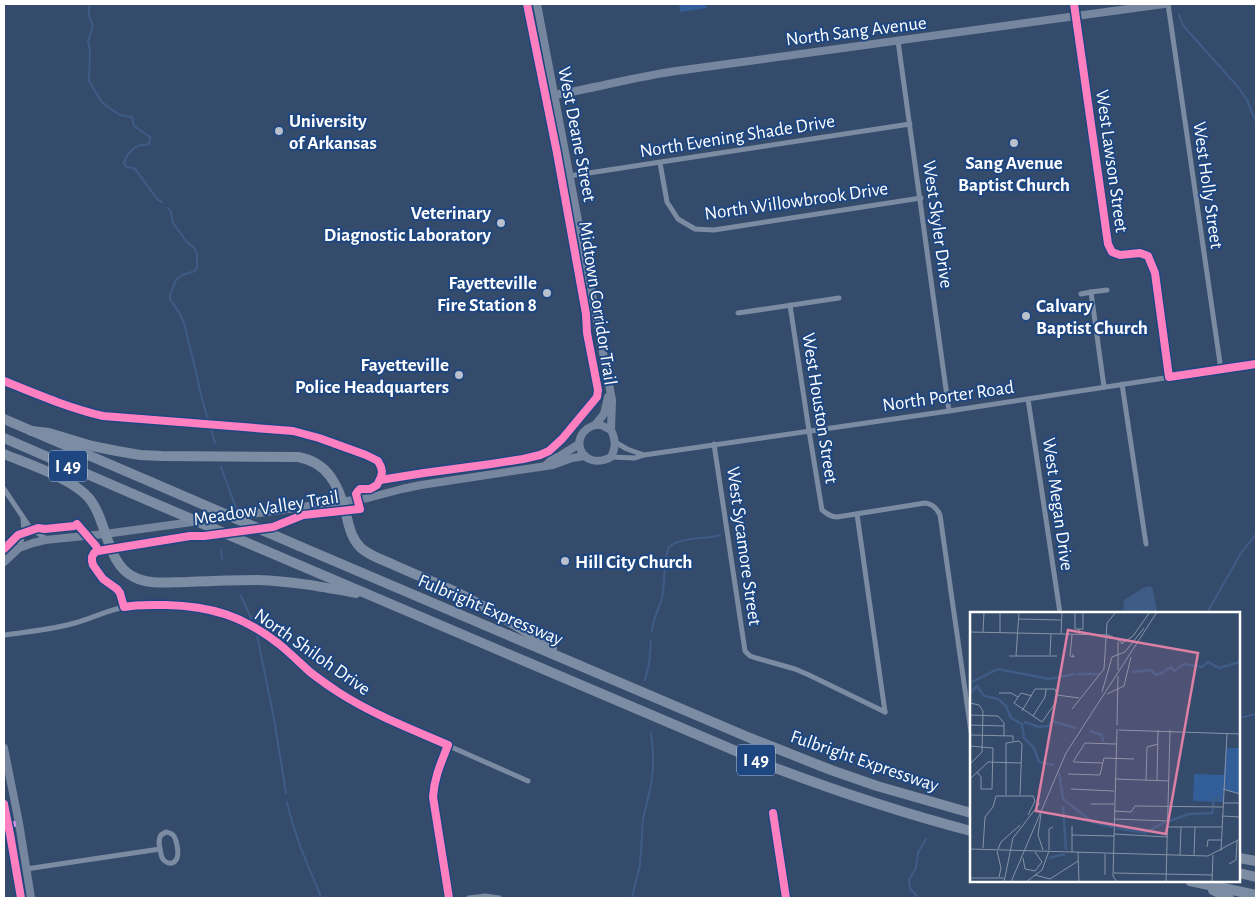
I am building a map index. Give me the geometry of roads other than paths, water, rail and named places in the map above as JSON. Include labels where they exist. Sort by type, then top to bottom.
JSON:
[{"type":"highway","name":"Fulbright Expressway","points":[[4,419],[750,738],[822,767],[877,786],[970,812]]},
{"type":"highway","points":[[31,431],[49,432],[92,446],[140,455],[306,459],[319,465],[328,473],[342,502],[352,537],[369,554],[488,608],[580,666]]},
{"type":"highway","name":"Fulbright Expressway","points":[[4,438],[778,770],[860,799],[970,831]]},
{"type":"highway","points":[[4,454],[58,477],[81,491],[94,504],[119,564],[132,577],[160,582],[279,581],[300,583],[376,598]]},
{"type":"highway","points":[[1240,858],[1256,860]]},
{"type":"highway","points":[[1240,873],[1256,877]]},
{"type":"highway","points":[[1196,882],[1256,896]]},
{"type":"highway","points":[[1196,882],[1229,898]]},
{"type":"street","name":"West Deane Street","points":[[537,4],[610,387],[612,400],[611,430]]},
{"type":"street","name":"West Lawson Street","points":[[1074,4],[1108,244],[1112,252],[1120,255],[1140,254],[1148,256],[1152,264],[1155,273],[1169,377]]},
{"type":"street","name":"North Sang Avenue","points":[[554,95],[595,88],[654,74],[1164,4]]},
{"type":"street","name":"West Holly Street","points":[[1168,4],[1220,370]]},
{"type":"street","name":"West Skyler Drive","points":[[898,41],[949,411]]},
{"type":"street","name":"North Evening Shade Drive","points":[[569,176],[910,124]]},
{"type":"street","name":"North Willowbrook Drive","points":[[660,163],[667,202],[678,219],[695,229],[714,230],[921,198]]},
{"type":"street","points":[[1081,294],[1107,290]]},
{"type":"street","points":[[1091,292],[1104,387]]},
{"type":"street","points":[[738,313],[839,298]]},
{"type":"street","name":"West Houston Street","points":[[790,305],[820,504],[822,510],[832,517],[857,514]]},
{"type":"street","name":"North Porter Road","points":[[611,456],[635,458],[714,444],[949,411],[1256,364]]},
{"type":"street","points":[[1122,384],[1146,544]]},
{"type":"street","name":"West Deane Street","points":[[595,425],[604,414],[608,403],[610,387]]},
{"type":"street","name":"West Megan Drive","points":[[1028,399],[1060,612]]},
{"type":"street","points":[[601,425],[611,430],[615,442],[615,450],[611,456],[596,461],[590,460],[585,456],[579,444],[581,434],[585,430],[590,426],[601,425]]},
{"type":"street","points":[[615,442],[644,455]]},
{"type":"street","points":[[546,465],[551,460],[579,444]]},
{"type":"street","name":"West Sycamore Street","points":[[714,444],[745,651],[750,656],[809,675],[886,712],[857,514]]},
{"type":"street","points":[[18,548],[48,540],[368,498],[422,485],[553,465],[572,458],[585,456]]},
{"type":"street","points":[[4,489],[32,530],[48,540]]},
{"type":"street","points":[[857,514],[925,503],[938,510],[969,696],[970,714]]},
{"type":"street","points":[[4,562],[18,548],[24,531],[23,518]]},
{"type":"street","name":"North Shiloh Drive","points":[[4,635],[70,624],[132,605],[175,605],[204,608],[242,620],[258,629],[280,645],[312,674],[370,711],[528,781]]},
{"type":"street","points":[[448,746],[436,776],[433,797],[448,898]]},
{"type":"street","points":[[4,748],[31,898]]},
{"type":"street","points":[[4,826],[18,824]]},
{"type":"street","points":[[166,832],[172,834],[175,837],[178,856],[176,860],[173,863],[165,862],[160,848],[158,842],[161,834],[166,832]]},
{"type":"street","points":[[26,869],[160,848]]},
{"type":"street","points":[[469,898],[485,896],[499,898]]},
{"type":"waterway","points":[[89,4],[89,16],[93,26],[88,41],[90,51],[89,81],[101,101],[120,115],[132,117],[134,126],[150,137],[149,144],[138,146],[132,150],[124,164],[135,169],[158,200],[162,202]]},
{"type":"waterway","points":[[1179,15],[1183,25],[1238,87],[1247,100],[1256,122]]},
{"type":"waterway","points":[[168,208],[171,212],[173,223],[197,254],[197,268],[195,271],[182,275],[176,280],[170,299],[184,323],[208,420]]},
{"type":"waterway","points":[[211,429],[215,443]]},
{"type":"waterway","points":[[221,467],[236,508]]},
{"type":"waterway","points":[[1208,612],[1241,553],[1256,534]]},
{"type":"waterway","points":[[652,632],[654,619],[662,598],[669,547],[680,541],[720,535]]},
{"type":"waterway","points":[[221,550],[222,560]]},
{"type":"waterway","points":[[241,596],[251,618]]},
{"type":"waterway","points":[[257,635],[274,719],[286,793]]},
{"type":"waterway","points":[[645,680],[649,664],[651,641]]},
{"type":"waterway","points":[[1240,718],[1256,714]]},
{"type":"waterway","points":[[632,898],[640,865],[643,819],[653,768],[651,732]]},
{"type":"waterway","points":[[287,802],[297,837],[320,898]]},
{"type":"waterway","points":[[918,898],[910,889],[909,880],[916,868],[918,853],[926,839]]},
{"type":"place","name":"University of Arkansas","points":[[279,131]]},
{"type":"place","name":"Sang Avenue Baptist Church","points":[[1014,143]]},
{"type":"place","name":"Veterinary Diagnostic Laboratory","points":[[501,223]]},
{"type":"place","name":"Fayetteville Fire Station 8","points":[[547,293]]},
{"type":"place","name":"Calvary Baptist Church","points":[[1026,316]]},
{"type":"place","name":"Fayetteville Police Headquarters","points":[[459,375]]},
{"type":"place","name":"Hill City Church","points":[[565,561]]}]
